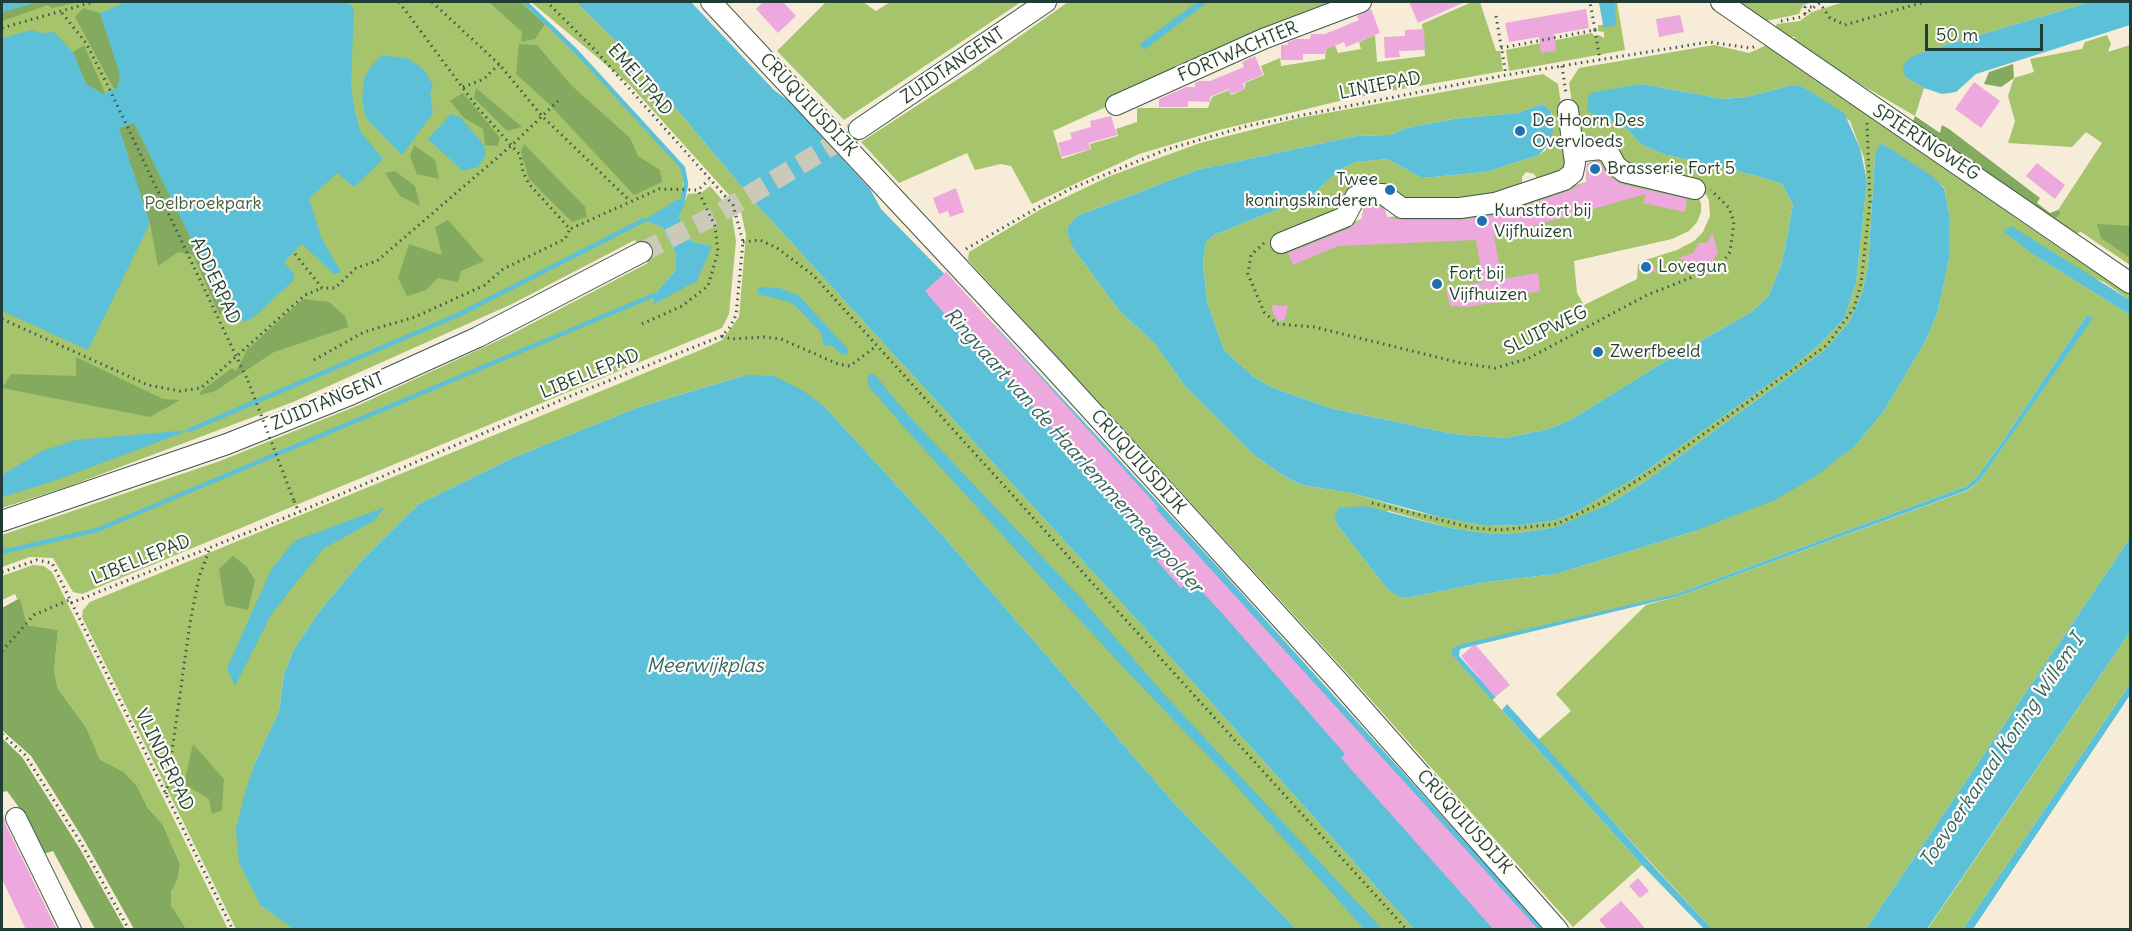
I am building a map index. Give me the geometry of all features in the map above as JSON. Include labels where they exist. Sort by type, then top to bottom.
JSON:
[{"type":"street","name":"CRUQUIUSDIJK","points":[[711,2],[952,260],[1344,687],[1558,930]]},
{"type":"street","name":"ZUIDTANGENT","points":[[859,129],[1046,2]]},
{"type":"street","name":"FORTWACHTER","points":[[1116,105],[1263,39],[1362,2]]},
{"type":"street","name":"SPIERINGWEG","points":[[1721,2],[2130,283]]},
{"type":"street","points":[[1281,243],[1345,217],[1355,199],[1361,194],[1383,194],[1397,206],[1408,209],[1460,208],[1495,203],[1564,180],[1575,168],[1568,110]]},
{"type":"street","points":[[1574,152],[1601,149],[1608,153],[1616,166],[1624,172],[1695,189]]},
{"type":"street","name":"ZUIDTANGENT","points":[[2,521],[227,444],[350,395],[478,337],[642,252]]},
{"type":"street","points":[[16,818],[71,930]]},
{"type":"path","points":[[2,28],[93,2]]},
{"type":"path","points":[[399,2],[463,87],[520,155],[523,172],[530,184],[570,229]]},
{"type":"path","points":[[432,2],[499,64],[542,116],[630,201]]},
{"type":"path","name":"EMELTPAD","points":[[547,2],[595,50],[709,180]]},
{"type":"path","points":[[1590,2],[1600,60]]},
{"type":"path","points":[[1820,2],[1830,18],[1845,25],[1924,2]]},
{"type":"path","name":"LINIEPAD","points":[[952,260],[986,237],[1070,189],[1165,150],[1275,119],[1506,75],[1709,42],[1755,48],[1777,21],[1805,14],[1805,7],[1813,7],[1820,2]]},
{"type":"path","name":"ADDERPAD","points":[[62,12],[86,44],[128,127],[248,381],[299,512]]},
{"type":"path","points":[[1496,16],[1506,75]]},
{"type":"path","points":[[1501,48],[1595,30]]},
{"type":"path","points":[[463,87],[484,79],[499,64]]},
{"type":"path","points":[[1562,66],[1568,110]]},
{"type":"path","points":[[2,319],[148,385],[180,391],[201,388],[305,295],[322,288],[335,288],[356,268],[377,261],[558,101]]},
{"type":"path","points":[[1372,503],[1473,528],[1499,530],[1557,524],[1603,502],[1655,469],[1827,345],[1854,308],[1864,266],[1871,170],[1866,140],[1866,103]]},
{"type":"path","points":[[314,360],[364,332],[415,317],[485,285],[503,270],[545,251],[565,238],[570,229],[630,201],[659,189],[698,190],[709,180],[734,205],[742,242],[736,315],[722,336],[731,339],[764,337],[781,339],[838,364],[850,366],[860,361],[876,347]]},
{"type":"path","name":"SLUIPWEG","points":[[1281,243],[1270,242],[1258,246],[1249,262],[1248,274],[1264,312],[1277,324],[1314,327],[1461,363],[1496,368],[1527,359],[1647,295],[1720,266],[1730,252],[1734,234],[1729,208],[1712,190],[1695,189]]},
{"type":"path","points":[[642,324],[682,306],[708,286],[718,252],[715,226],[698,190]]},
{"type":"path","points":[[742,242],[760,240],[777,248],[813,275],[1407,930]]},
{"type":"path","points":[[295,254],[322,288]]},
{"type":"path","name":"LIBELLEPAD","points":[[2,651],[34,615],[299,512],[573,395],[722,336]]},
{"type":"path","points":[[166,796],[190,623],[199,577],[210,547]]},
{"type":"path","name":"VLINDERPAD","points":[[2,572],[37,560],[52,563],[233,930]]},
{"type":"path","points":[[2,734],[25,755],[81,843],[129,930]]},
{"type":"green space","name":"Poelbroekpark","points":[[2,2],[525,2],[575,50],[683,168],[683,199],[645,220],[662,227],[676,254],[676,270],[654,295],[711,246],[693,242],[682,232],[679,216],[688,194],[701,193],[710,186],[731,210],[736,241],[729,314],[722,328],[82,594],[73,592],[53,558],[30,557],[2,567],[2,535],[220,461],[359,405],[508,336],[648,263],[635,240],[512,304],[293,402],[67,487],[2,508]]},
{"type":"green space","points":[[39,2],[80,2],[52,8],[48,5],[2,21],[2,12]]},
{"type":"green space","points":[[489,2],[520,2],[545,24],[535,39],[521,42],[522,32]]},
{"type":"green space","points":[[531,2],[576,2],[637,62],[757,205],[1148,632],[1414,929],[1296,929],[1174,803],[944,537],[824,406],[746,375],[639,407],[510,459],[419,504],[363,559],[322,608],[294,649],[284,674],[279,711],[254,765],[261,906],[295,929],[236,929],[82,617],[83,610],[90,602],[703,349],[722,340],[739,317],[746,235],[740,207],[629,84]]},
{"type":"green space","points":[[826,2],[863,2],[876,11],[890,2],[1021,2],[844,120],[777,51]]},
{"type":"green space","points":[[1068,2],[1351,2],[1249,42],[1053,131],[1062,159],[1091,149],[1090,144],[1118,136],[1116,129],[1137,122],[1137,108],[1208,108],[1212,97],[1229,90],[1231,95],[1245,89],[1245,83],[1264,75],[1261,66],[1280,58],[1281,66],[1325,59],[1326,47],[1334,43],[1338,53],[1361,49],[1359,42],[1375,35],[1377,62],[1425,56],[1422,24],[1472,2],[1480,2],[1496,51],[1500,51],[1503,71],[1352,98],[1219,130],[1139,154],[1032,204],[1011,166],[1001,164],[975,170],[967,153],[899,183],[861,142],[972,70]]},
{"type":"green space","points":[[1599,2],[1617,2],[1625,50],[1509,71],[1506,50],[1592,33],[1594,36],[1599,35],[1604,38],[1604,32],[1598,31],[1598,25],[1603,25]]},
{"type":"green space","points":[[1738,2],[1813,2],[1803,5],[1799,14],[1766,21]]},
{"type":"green space","points":[[1844,2],[2090,2],[1923,52],[1907,78],[1924,88],[1915,116],[1860,84],[1793,40],[1795,37],[1789,37],[1774,28],[1777,24],[1800,21],[1812,12]]},
{"type":"green space","points":[[83,8],[100,13],[120,75],[118,87],[114,89],[75,17]]},
{"type":"green space","points":[[2107,35],[2111,44],[2108,52],[2130,45],[2130,265],[2081,232],[2073,234],[2053,219],[2058,217],[2061,212],[2058,210],[2102,143],[2086,132],[2072,147],[2008,143],[2015,121],[2008,96],[2014,78],[2034,72],[2030,59],[2082,49],[2085,42]]},
{"type":"green space","points":[[519,44],[537,45],[572,86],[630,138],[638,156],[660,170],[662,182],[634,195],[547,102],[516,74]]},
{"type":"green space","points":[[84,45],[105,93],[103,94],[86,84],[73,52]]},
{"type":"green space","points":[[1714,45],[1749,53],[1767,45],[2068,254],[2072,253],[2130,292],[2130,300],[2104,282],[2034,255],[2130,315],[2130,538],[1866,929],[1712,929],[1538,740],[1571,711],[1556,694],[1646,605],[1679,596],[1969,490],[1980,480],[2092,318],[2087,315],[2002,442],[1978,476],[1967,486],[1676,594],[1452,649],[1452,655],[1642,865],[1573,927],[1347,673],[968,260],[969,252],[1041,209],[1110,176],[1200,143],[1299,118],[1543,74],[1558,84],[1569,160],[1561,171],[1538,180],[1534,174],[1526,172],[1522,177],[1522,186],[1489,199],[1407,202],[1391,188],[1381,184],[1356,187],[1342,208],[1284,248],[1362,219],[1364,202],[1382,201],[1387,217],[1487,212],[1586,182],[1587,163],[1602,159],[1608,176],[1696,194],[1701,203],[1701,212],[1697,222],[1689,231],[1672,239],[1574,261],[1577,293],[1584,305],[1637,279],[1638,265],[1642,261],[1677,250],[1694,241],[1703,232],[1710,216],[1709,200],[1701,186],[1634,169],[1598,141],[1577,133],[1569,83],[1579,68]],"holes":[[[1642,84],[1723,99],[1747,97],[1788,86],[1801,86],[1850,121],[1864,158],[1867,181],[1856,283],[1844,319],[1818,346],[1789,370],[1637,477],[1576,512],[1557,520],[1524,525],[1484,526],[1413,511],[1351,493],[1302,485],[1289,479],[1255,456],[1184,385],[1155,344],[1119,310],[1073,248],[1068,226],[1077,216],[1197,170],[1356,136],[1391,135],[1406,128],[1453,119],[1518,113],[1542,104],[1551,111],[1553,129],[1546,150],[1539,155],[1486,172],[1422,178],[1387,159],[1355,162],[1338,171],[1311,196],[1214,235],[1206,242],[1203,262],[1207,302],[1224,350],[1254,377],[1271,387],[1330,408],[1454,434],[1505,438],[1549,429],[1572,419],[1672,357],[1750,313],[1768,297],[1782,263],[1793,205],[1782,184],[1663,154],[1642,145],[1627,129],[1614,122],[1598,120],[1593,93]],[[1883,144],[1944,187],[1949,213],[1949,259],[1938,311],[1925,342],[1884,411],[1856,445],[1692,532],[1556,574],[1486,582],[1412,597],[1388,590],[1336,523],[1389,511],[1450,528],[1493,534],[1520,533],[1556,527],[1576,520],[1607,505],[1643,483],[1825,350],[1849,322],[1862,293],[1868,266],[1875,155],[1879,146]]]},
{"type":"green space","points":[[2013,64],[2014,78],[2001,87],[1984,84],[1989,72]]},
{"type":"green space","points":[[476,88],[522,127],[507,131],[474,98]]},
{"type":"green space","points":[[463,93],[500,138],[498,146],[485,145],[483,129],[464,118],[450,101]]},
{"type":"green space","points":[[1915,116],[1940,133],[1942,125],[1949,129],[2040,198],[2037,203],[2050,213],[2058,210],[2061,212],[2058,217],[2053,219],[1912,124]]},
{"type":"green space","points":[[134,123],[228,314],[219,314],[193,255],[178,252],[158,266],[150,223],[118,128]]},
{"type":"green space","points":[[524,144],[585,207],[587,217],[572,222],[529,179],[521,152]]},
{"type":"green space","points":[[414,145],[435,160],[439,179],[417,174],[410,157]]},
{"type":"green space","points":[[395,171],[415,186],[420,206],[400,196],[385,173]]},
{"type":"green space","points":[[448,220],[484,261],[461,271],[458,282],[438,278],[426,290],[407,296],[398,278],[409,244],[442,255],[435,227]]},
{"type":"green space","points":[[2097,224],[2130,226],[2130,258],[2101,238]]},
{"type":"green space","points":[[303,299],[329,302],[345,316],[348,327],[274,352],[215,391],[200,395],[200,392],[232,368],[236,371],[247,350]]},
{"type":"green space","points":[[76,357],[163,399],[180,400],[150,417],[2,388],[11,374],[76,376]]},
{"type":"green space","points":[[233,556],[246,566],[255,580],[248,610],[225,605],[219,569]]},
{"type":"green space","points":[[33,565],[44,566],[52,572],[228,929],[186,929],[175,916],[171,906],[171,892],[178,879],[180,864],[163,825],[148,808],[137,786],[124,772],[100,761],[86,727],[58,689],[54,671],[58,630],[27,625],[20,598],[17,599],[15,594],[2,600],[2,576]]},
{"type":"green space","points":[[20,598],[27,625],[58,630],[54,671],[58,689],[86,727],[100,760],[124,772],[137,786],[148,808],[163,825],[180,864],[178,879],[171,892],[171,906],[186,929],[134,929],[84,840],[31,756],[2,730],[2,608]]},
{"type":"green space","points":[[2130,632],[2130,684],[1963,929],[1927,930]]},
{"type":"green space","points":[[2,738],[22,757],[80,849],[125,929],[95,929],[53,851],[43,854],[18,806],[7,791],[2,792]]},
{"type":"green space","points":[[193,744],[224,779],[222,810],[212,814],[209,799],[184,784]]},
{"type":"water","points":[[2,2],[39,2],[2,12]]},
{"type":"water","points":[[126,2],[346,2],[354,9],[351,84],[354,107],[360,131],[383,159],[354,187],[337,173],[309,199],[322,239],[341,272],[334,274],[302,244],[284,262],[294,274],[294,280],[255,316],[247,321],[237,320],[228,314],[134,123],[119,128],[150,223],[88,350],[2,311],[2,38],[31,30],[42,33],[54,32],[73,52],[86,84],[103,94],[118,87],[120,75],[100,13]]},
{"type":"water","name":"Ringvaart van de Haarlemmermeerpolder","points":[[576,2],[691,2],[774,90],[790,102],[870,189],[881,209],[1000,331],[1218,567],[1544,929],[1414,929],[1148,632],[757,205],[637,62]]},
{"type":"water","points":[[1197,2],[1208,2],[1144,50],[1140,44]]},
{"type":"water","points":[[1599,2],[1615,2],[1616,25],[1604,28]]},
{"type":"water","points":[[2090,2],[2130,2],[2130,25],[1976,74],[1956,92],[1942,94],[1924,88],[1907,78],[1903,71],[1904,65],[1910,58],[1923,52]]},
{"type":"water","points":[[382,55],[409,59],[424,70],[433,85],[430,93],[433,113],[402,155],[366,118],[362,100],[364,78],[371,66]]},
{"type":"water","points":[[1642,84],[1723,99],[1747,97],[1788,86],[1801,86],[1844,113],[1860,148],[1867,181],[1856,283],[1844,319],[1818,346],[1789,370],[1637,477],[1576,512],[1557,520],[1524,525],[1484,526],[1436,516],[1351,493],[1302,485],[1289,479],[1255,456],[1184,385],[1155,344],[1119,310],[1073,248],[1068,234],[1068,226],[1077,216],[1197,170],[1356,136],[1391,135],[1406,128],[1453,119],[1518,113],[1542,104],[1551,111],[1553,129],[1551,141],[1539,155],[1486,172],[1422,178],[1387,159],[1355,162],[1338,171],[1311,196],[1214,235],[1206,242],[1203,262],[1207,302],[1224,350],[1254,377],[1271,387],[1330,408],[1454,434],[1505,438],[1549,429],[1572,419],[1672,357],[1750,313],[1768,297],[1782,263],[1793,205],[1782,184],[1663,154],[1642,145],[1627,129],[1614,122],[1598,120],[1587,109],[1588,97],[1593,92]]},
{"type":"water","points":[[451,114],[460,117],[483,144],[486,155],[478,167],[463,171],[428,139]]},
{"type":"water","points":[[1883,144],[1932,176],[1944,188],[1949,213],[1949,259],[1938,311],[1925,342],[1884,411],[1856,445],[1816,476],[1775,500],[1692,532],[1556,574],[1486,582],[1412,597],[1400,597],[1388,590],[1336,523],[1335,514],[1339,508],[1365,506],[1450,528],[1493,534],[1520,533],[1556,527],[1607,505],[1643,483],[1825,350],[1849,322],[1862,293],[1868,266],[1875,155],[1879,145]]},
{"type":"water","points":[[678,199],[686,201],[679,216],[683,232],[693,242],[712,246],[697,281],[654,304],[654,295],[676,270],[676,254],[662,227],[644,220]]},
{"type":"water","points":[[2011,226],[2130,300],[2130,315],[2034,255],[2003,231]]},
{"type":"water","points":[[758,287],[779,288],[798,295],[848,349],[848,354],[843,355],[831,345],[824,346],[821,333],[798,308],[790,302],[758,294]]},
{"type":"water","points":[[2087,315],[2093,318],[1980,480],[1968,490],[1679,596],[1460,649],[1459,656],[1496,697],[1492,700],[1452,655],[1452,649],[1459,645],[1676,594],[1967,486],[1978,476],[2002,442]]},
{"type":"water","points":[[871,374],[875,375],[909,416],[1082,599],[1163,693],[1382,929],[1364,929],[1230,779],[1121,665],[911,435],[869,387],[867,377]]},
{"type":"water","name":"Meerwijkplas","points":[[746,375],[774,376],[802,390],[824,406],[944,537],[1174,803],[1296,929],[295,930],[261,906],[239,863],[236,829],[244,797],[254,765],[279,711],[284,674],[294,649],[322,608],[363,559],[419,504],[510,459],[639,407]]},
{"type":"water","points":[[190,430],[54,481],[2,497],[2,475],[42,451],[76,440]]},
{"type":"water","points":[[385,507],[374,521],[323,549],[271,615],[235,686],[227,668],[271,570],[294,541]]},
{"type":"water","name":"Toevoerkanaal Koning Willem I","points":[[2130,538],[2130,632],[1927,929],[1866,929]]},
{"type":"water","points":[[2130,684],[2130,695],[1973,929],[1963,929]]},
{"type":"water","points":[[1507,704],[1712,929],[1704,929],[1642,865],[1502,710]]},
{"type":"building","points":[[763,2],[783,2],[796,16],[778,33],[756,9]]},
{"type":"building","points":[[1409,2],[1465,2],[1418,23]]},
{"type":"building","points":[[1371,9],[1380,33],[1346,47],[1344,42],[1325,50],[1325,54],[1303,54],[1303,60],[1281,60],[1281,45],[1288,45],[1288,42],[1296,39],[1310,39],[1311,34],[1325,34],[1359,20],[1357,16]]},
{"type":"building","points":[[1586,9],[1589,28],[1554,34],[1556,51],[1541,53],[1539,37],[1509,42],[1505,23]]},
{"type":"building","points":[[1680,15],[1684,32],[1659,37],[1656,19]]},
{"type":"building","points":[[1424,29],[1425,50],[1399,51],[1400,57],[1385,58],[1384,37],[1405,36],[1405,30]]},
{"type":"building","points":[[1255,56],[1263,75],[1243,83],[1245,89],[1231,94],[1229,89],[1210,97],[1210,102],[1188,101],[1188,107],[1159,107],[1159,99],[1186,87],[1195,87],[1195,83],[1199,81],[1210,81],[1244,67],[1242,62]]},
{"type":"building","points":[[1974,82],[2000,101],[1981,128],[1955,109]]},
{"type":"building","points":[[1111,116],[1117,135],[1089,143],[1090,149],[1062,157],[1058,143],[1072,139],[1070,133],[1091,127],[1090,121]]},
{"type":"building","points":[[1600,162],[1607,175],[1621,184],[1687,199],[1685,212],[1643,203],[1646,194],[1494,237],[1502,279],[1538,273],[1540,291],[1525,294],[1526,298],[1466,307],[1450,306],[1446,289],[1483,282],[1476,240],[1338,246],[1293,265],[1288,253],[1350,228],[1362,218],[1364,206],[1379,206],[1385,210],[1387,217],[1402,220],[1460,220],[1497,215],[1568,191],[1586,182],[1587,163]]},
{"type":"building","points":[[2037,163],[2065,185],[2055,199],[2026,176]]},
{"type":"building","points":[[956,188],[964,212],[950,217],[948,211],[939,214],[933,198]]},
{"type":"building","points":[[1712,233],[1718,252],[1711,264],[1699,266],[1678,258],[1693,253],[1699,243],[1707,243]]},
{"type":"building","points":[[1646,260],[1651,262],[1656,270],[1648,274],[1640,268]]},
{"type":"building","points":[[946,272],[1158,507],[1156,509],[1539,930],[1494,930],[1341,758],[1345,754],[1221,612],[1190,579],[1181,588],[1157,561],[1163,556],[1034,408],[963,329],[960,332],[925,291]]},
{"type":"building","points":[[1272,305],[1288,306],[1285,319],[1279,322],[1273,314]]},
{"type":"building","points":[[1475,644],[1510,685],[1495,697],[1461,656]]},
{"type":"building","points":[[2,808],[5,823],[57,930],[26,930],[2,879]]},
{"type":"building","points":[[1638,878],[1649,891],[1640,898],[1629,886]]},
{"type":"building","points":[[1621,901],[1646,930],[1608,930],[1599,920]]},
{"type":"waterway","points":[[525,2],[575,50],[683,168],[686,184],[683,199]]},
{"type":"waterway","points":[[190,430],[460,314],[644,220]]},
{"type":"waterway","points":[[2,552],[97,530],[654,295]]},
{"type":"tunnel","points":[[642,252],[718,214],[854,132]]},
{"type":"place","name":"De Hoorn Des Overvloeds","points":[[1520,131]]},
{"type":"place","name":"Brasserie Fort 5","points":[[1595,169]]},
{"type":"place","name":"Twee koningskinderen","points":[[1390,190]]},
{"type":"place","name":"Kunstfort bij Vijfhuizen","points":[[1482,221]]},
{"type":"place","name":"Lovegun","points":[[1646,267]]},
{"type":"place","name":"Fort bij Vijfhuizen","points":[[1437,284]]},
{"type":"place","name":"Zwerfbeeld","points":[[1598,352]]}]
